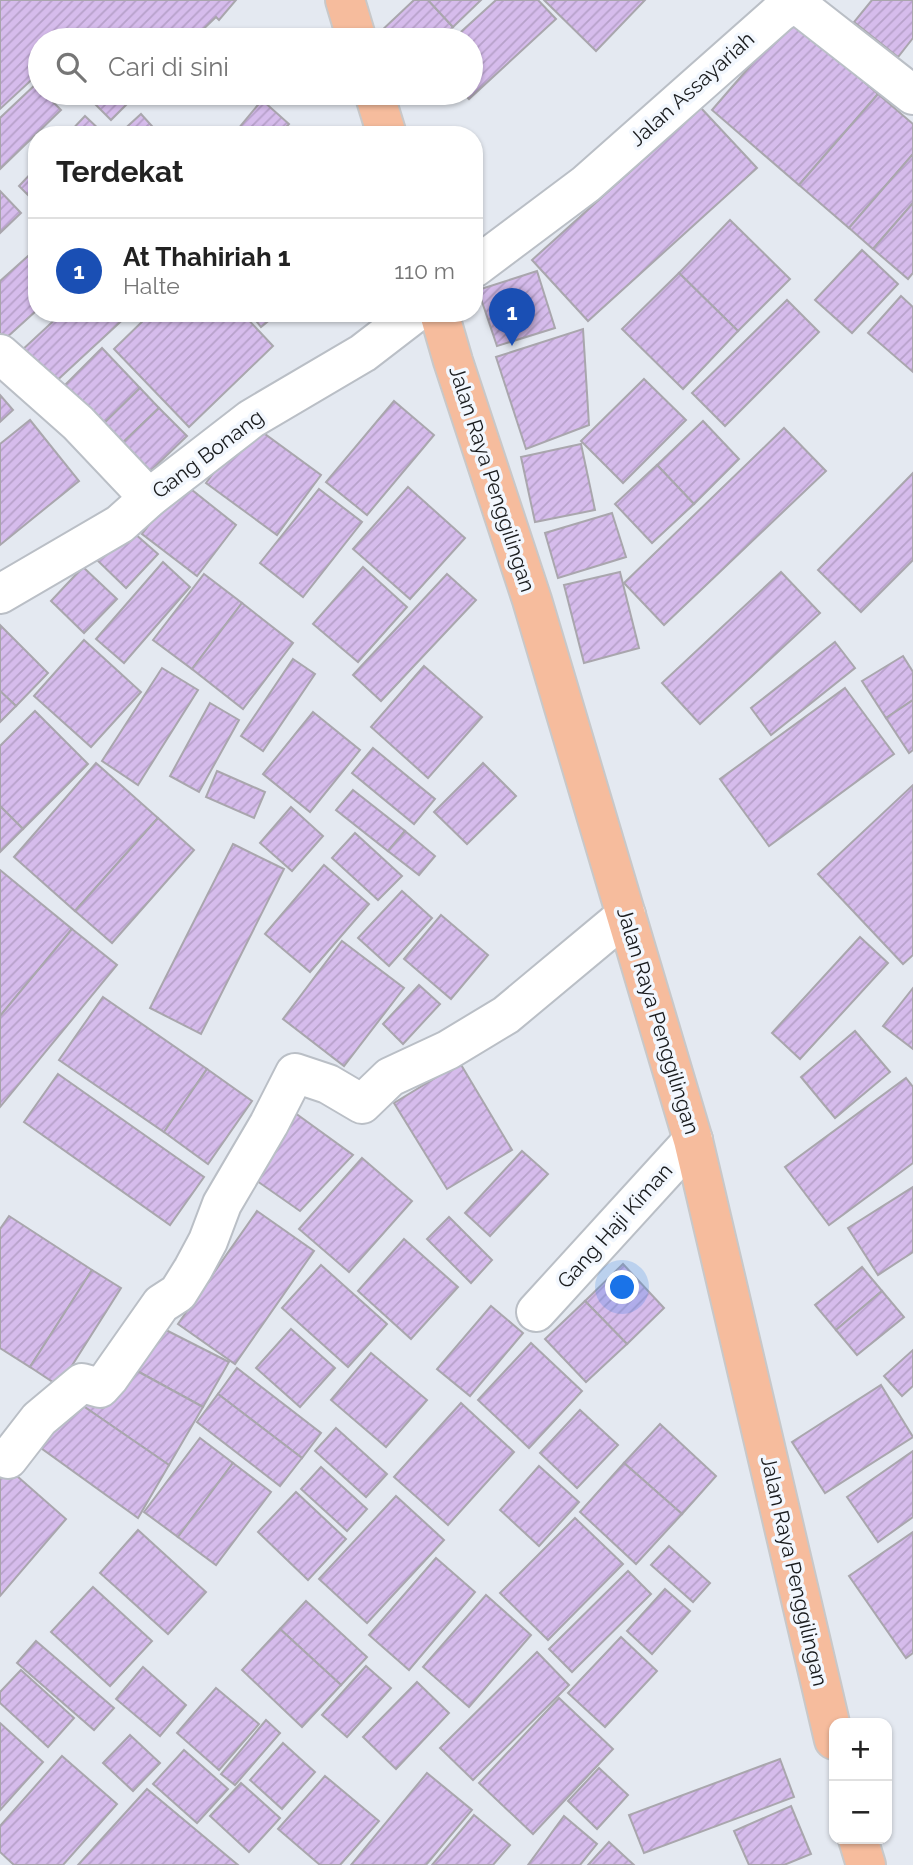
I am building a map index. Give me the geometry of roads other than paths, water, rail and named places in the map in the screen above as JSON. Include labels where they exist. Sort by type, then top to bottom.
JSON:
[{"type":"main road","points":[[345,0],[353,28]]},
{"type":"main road","points":[[378,105],[384,126]]},
{"type":"main road","name":"Jalan Raya Penggilingan","points":[[442,322],[532,600],[693,1140],[829,1719]]},
{"type":"main road","points":[[860,1844],[866,1865]]},
{"type":"street","name":"Jalan Assayariah","points":[[483,261],[586,184],[790,5],[808,4],[913,95]]},
{"type":"street","name":"Gang Bonang","points":[[0,594],[120,524],[149,498],[251,419],[363,353],[403,322]]},
{"type":"street","points":[[0,354],[78,423],[149,498]]},
{"type":"street","points":[[8,1460],[39,1419],[82,1382],[100,1388],[110,1378],[161,1304],[178,1293],[208,1241],[222,1204],[269,1124],[295,1073],[328,1084],[362,1104],[390,1077],[448,1050],[506,1015],[626,915]]},
{"type":"street","name":"Gang Haji Kiman","points":[[536,1312],[693,1140]]},
{"type":"place","name":"At Thahiriah 1","points":[[512,346]]}]
